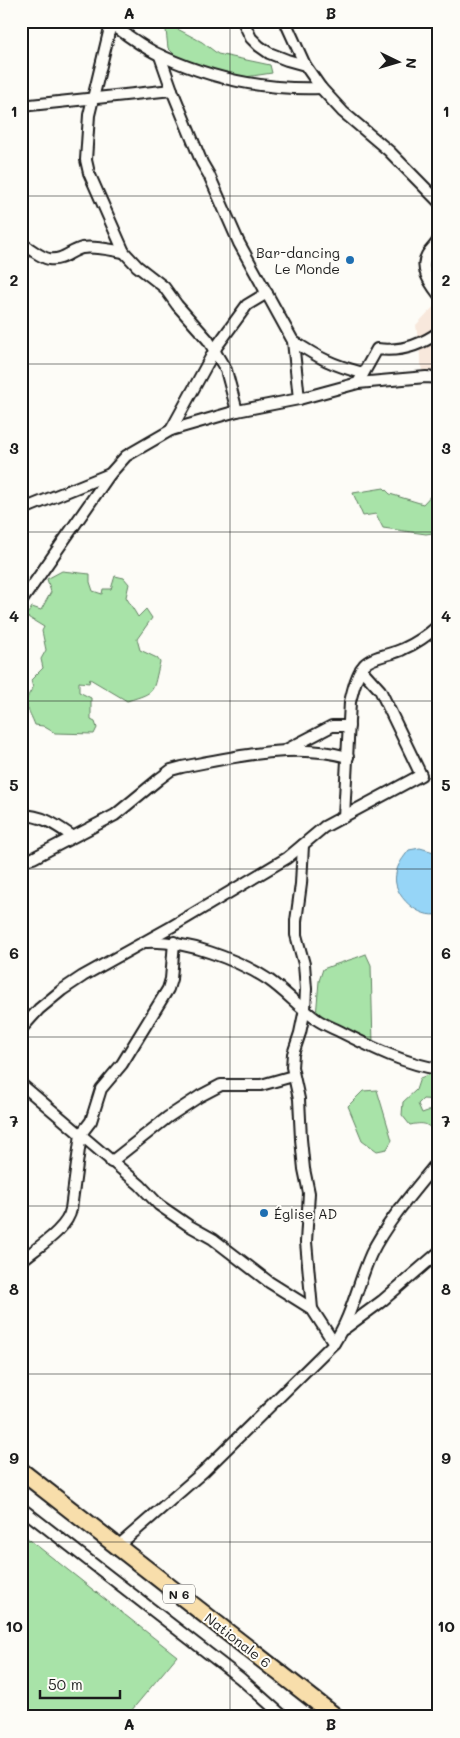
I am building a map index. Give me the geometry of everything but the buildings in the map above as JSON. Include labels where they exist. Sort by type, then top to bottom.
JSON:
[{"type":"main road","name":"Nationale 6","points":[[21,1471],[336,1717]]},
{"type":"street","points":[[243,21],[251,38],[259,46],[275,56],[304,65]]},
{"type":"street","points":[[285,21],[304,65],[321,88],[344,112],[389,151],[439,202]]},
{"type":"street","points":[[237,411],[226,370],[205,335],[177,305],[164,287],[137,266],[124,252],[89,172],[86,160],[88,123],[109,23],[160,56],[218,76],[282,88],[321,88]]},
{"type":"street","points":[[160,56],[202,163],[210,175],[238,243],[293,341],[299,398]]},
{"type":"street","points":[[21,106],[172,90]]},
{"type":"street","points":[[439,238],[426,257],[425,266],[427,277],[439,295]]},
{"type":"street","points":[[21,244],[44,258],[51,259],[65,257],[80,249],[98,248],[124,252]]},
{"type":"street","points":[[171,430],[214,351],[247,305],[267,293]]},
{"type":"street","points":[[358,383],[377,349],[404,349],[421,344],[439,332]]},
{"type":"street","points":[[293,341],[320,359],[362,373]]},
{"type":"street","points":[[21,602],[110,474],[126,456],[171,430],[237,411],[358,383],[439,378]]},
{"type":"street","points":[[21,510],[110,474]]},
{"type":"street","points":[[344,817],[350,702],[353,686],[361,669],[368,661],[403,650],[426,637],[439,625]]},
{"type":"street","points":[[21,1029],[39,1009],[83,976],[146,942],[286,858],[314,834],[421,775],[380,690],[361,669]]},
{"type":"street","points":[[286,750],[332,726],[349,726]]},
{"type":"street","points":[[21,861],[33,858],[115,815],[171,770],[182,766],[286,750],[318,752],[348,757]]},
{"type":"street","points":[[21,814],[37,816],[53,823],[72,836]]},
{"type":"street","points":[[303,845],[296,935],[305,971],[305,1009],[300,1034],[292,1058],[293,1076],[299,1099],[300,1139],[309,1193],[306,1242],[312,1309]]},
{"type":"street","points":[[146,942],[174,942],[244,967],[268,980],[316,1019],[366,1045],[408,1061],[439,1069]]},
{"type":"street","points":[[21,1261],[60,1229],[68,1220],[81,1134],[91,1121],[101,1089],[122,1064],[168,989],[174,942]]},
{"type":"street","points":[[111,1162],[168,1118],[200,1096],[221,1085],[261,1085],[293,1076]]},
{"type":"street","points":[[21,1084],[140,1185],[159,1205],[213,1239],[269,1282],[312,1309],[334,1343]]},
{"type":"street","points":[[118,1546],[203,1472],[334,1343],[344,1329],[372,1254],[387,1227],[439,1160]]},
{"type":"street","points":[[344,1329],[382,1302],[439,1252]]},
{"type":"street","points":[[21,1508],[240,1678],[284,1717]]},
{"type":"shaded area","points":[[439,301],[439,372],[422,371],[416,325]]},
{"type":"green space","points":[[170,25],[202,42],[218,54],[270,65],[272,73],[239,78],[222,76],[177,57],[168,48],[166,30]]},
{"type":"green space","points":[[384,488],[390,494],[423,504],[435,491],[439,490],[439,532],[426,534],[383,528],[376,514],[363,516],[353,493]]},
{"type":"green space","points":[[62,571],[90,574],[93,591],[102,594],[103,589],[111,589],[115,576],[124,578],[129,584],[126,597],[138,617],[146,609],[152,618],[137,639],[140,650],[157,658],[160,662],[154,685],[149,693],[127,701],[90,679],[89,683],[79,682],[79,692],[91,698],[91,720],[95,722],[97,728],[94,734],[55,733],[43,726],[35,725],[27,706],[27,698],[33,688],[31,680],[43,668],[41,659],[46,650],[42,631],[44,627],[26,616],[32,607],[41,610],[51,592],[47,579]]},
{"type":"green space","points":[[366,954],[371,965],[373,1044],[316,1016],[319,981],[323,969]]},
{"type":"green space","points":[[430,1074],[439,1075],[439,1100],[423,1099],[418,1104],[422,1113],[439,1107],[439,1136],[424,1124],[410,1125],[402,1115],[403,1102],[416,1090],[420,1078]]},
{"type":"green space","points":[[377,1090],[392,1140],[387,1149],[377,1151],[362,1140],[348,1106],[363,1091]]},
{"type":"green space","points":[[21,1533],[177,1656],[126,1717],[21,1717]]},
{"type":"water","points":[[420,848],[434,852],[439,857],[439,914],[431,915],[416,910],[402,897],[398,890],[396,882],[399,865],[409,850]]},
{"type":"place","name":"Bar-dancing Le Monde","points":[[350,260]]},
{"type":"place","name":"Église AD","points":[[264,1213]]}]
